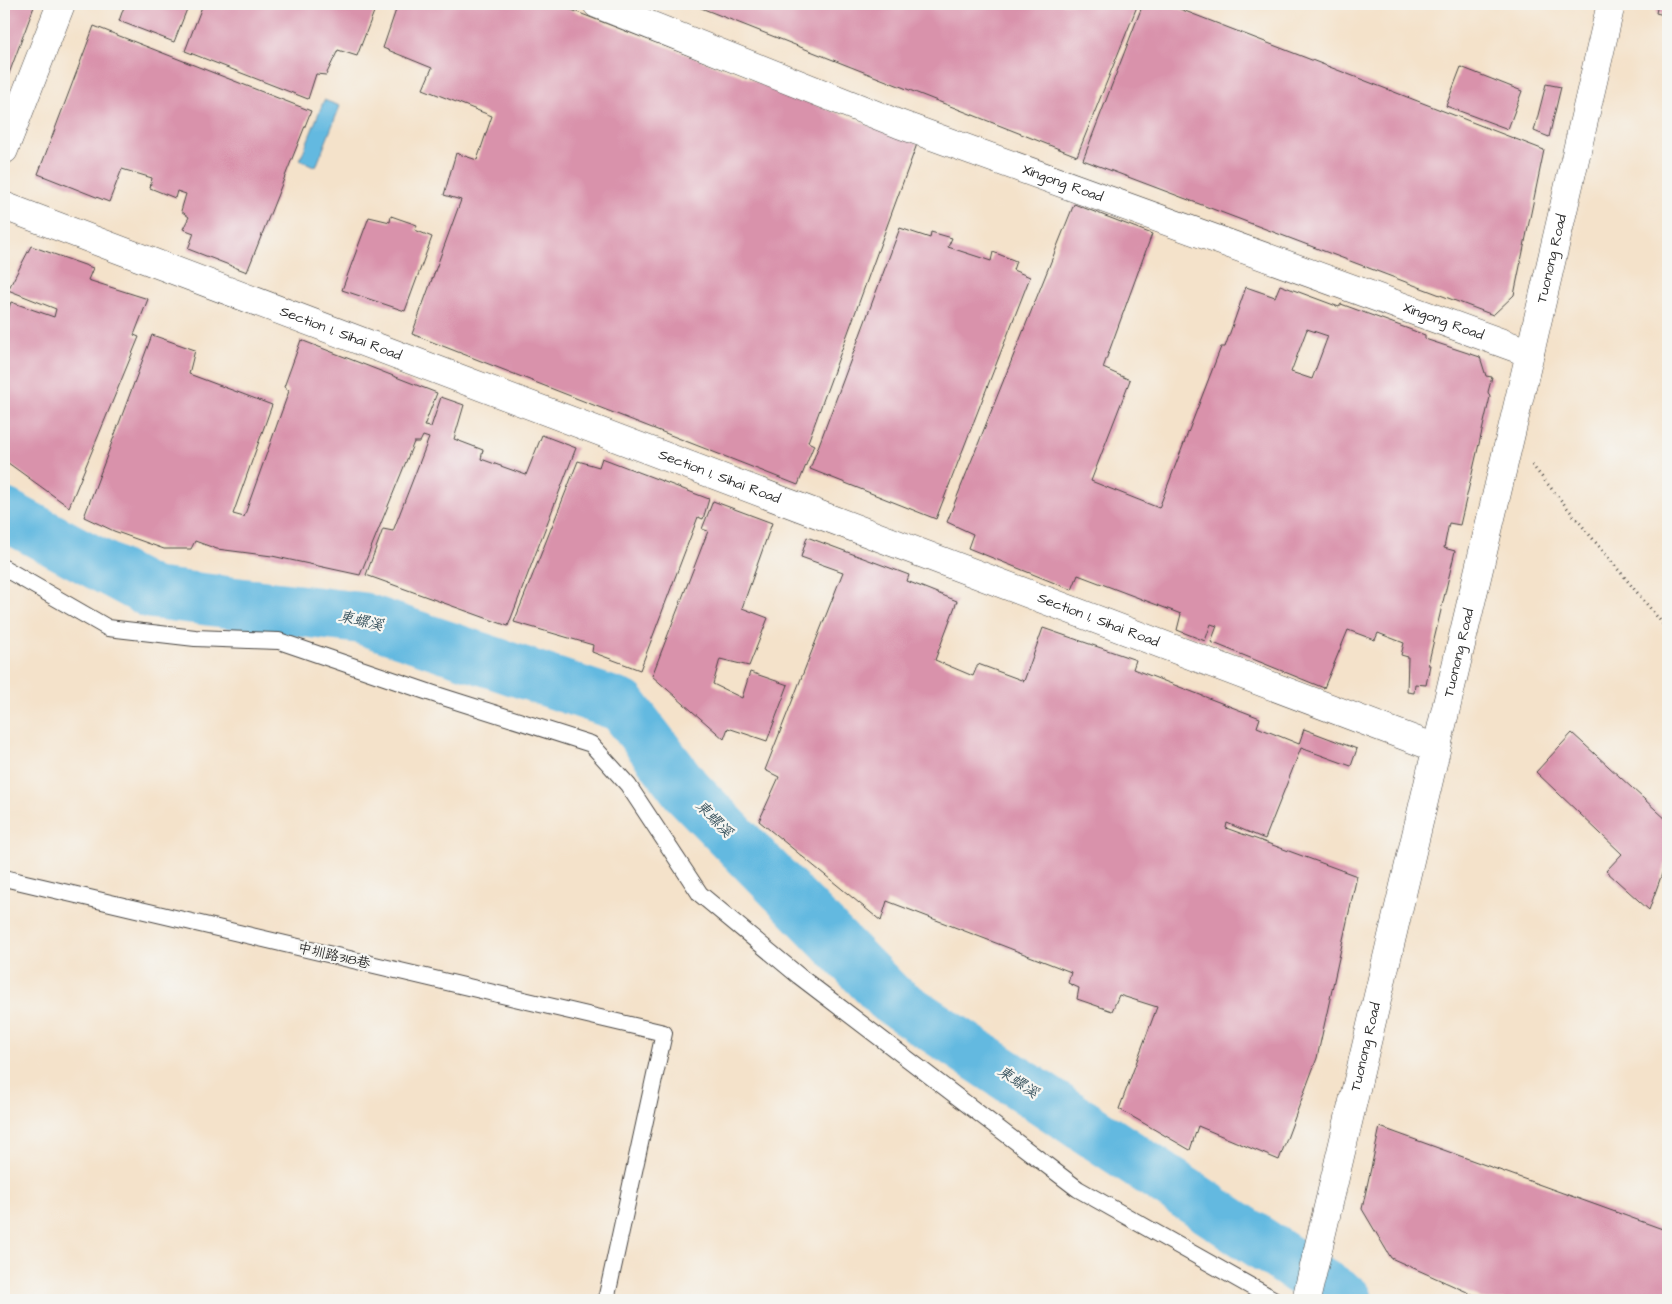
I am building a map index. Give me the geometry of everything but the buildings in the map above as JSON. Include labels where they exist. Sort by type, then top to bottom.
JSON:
[{"type":"street","points":[[4,150],[61,4]]},
{"type":"street","name":"Xingong Road","points":[[598,4],[899,124],[1530,354]]},
{"type":"street","name":"Tuonong Road","points":[[1306,1300],[1530,354],[1610,4]]},
{"type":"street","name":"Section 1, Sihai Road","points":[[4,206],[1436,748]]},
{"type":"lane","points":[[4,568],[108,628],[195,638],[279,642],[591,744],[628,785],[700,894],[799,976],[1078,1189],[1275,1300]]},
{"type":"lane","name":"中圳路318巷","points":[[4,878],[664,1033],[606,1300]]},
{"type":"path","points":[[1506,453],[1532,464],[1668,630]]},
{"type":"water","points":[[324,100],[340,106],[316,167],[300,160]]},
{"type":"waterway","name":"東螺溪","points":[[4,514],[152,593],[361,618],[622,706],[686,790],[890,998],[1347,1300]]}]
